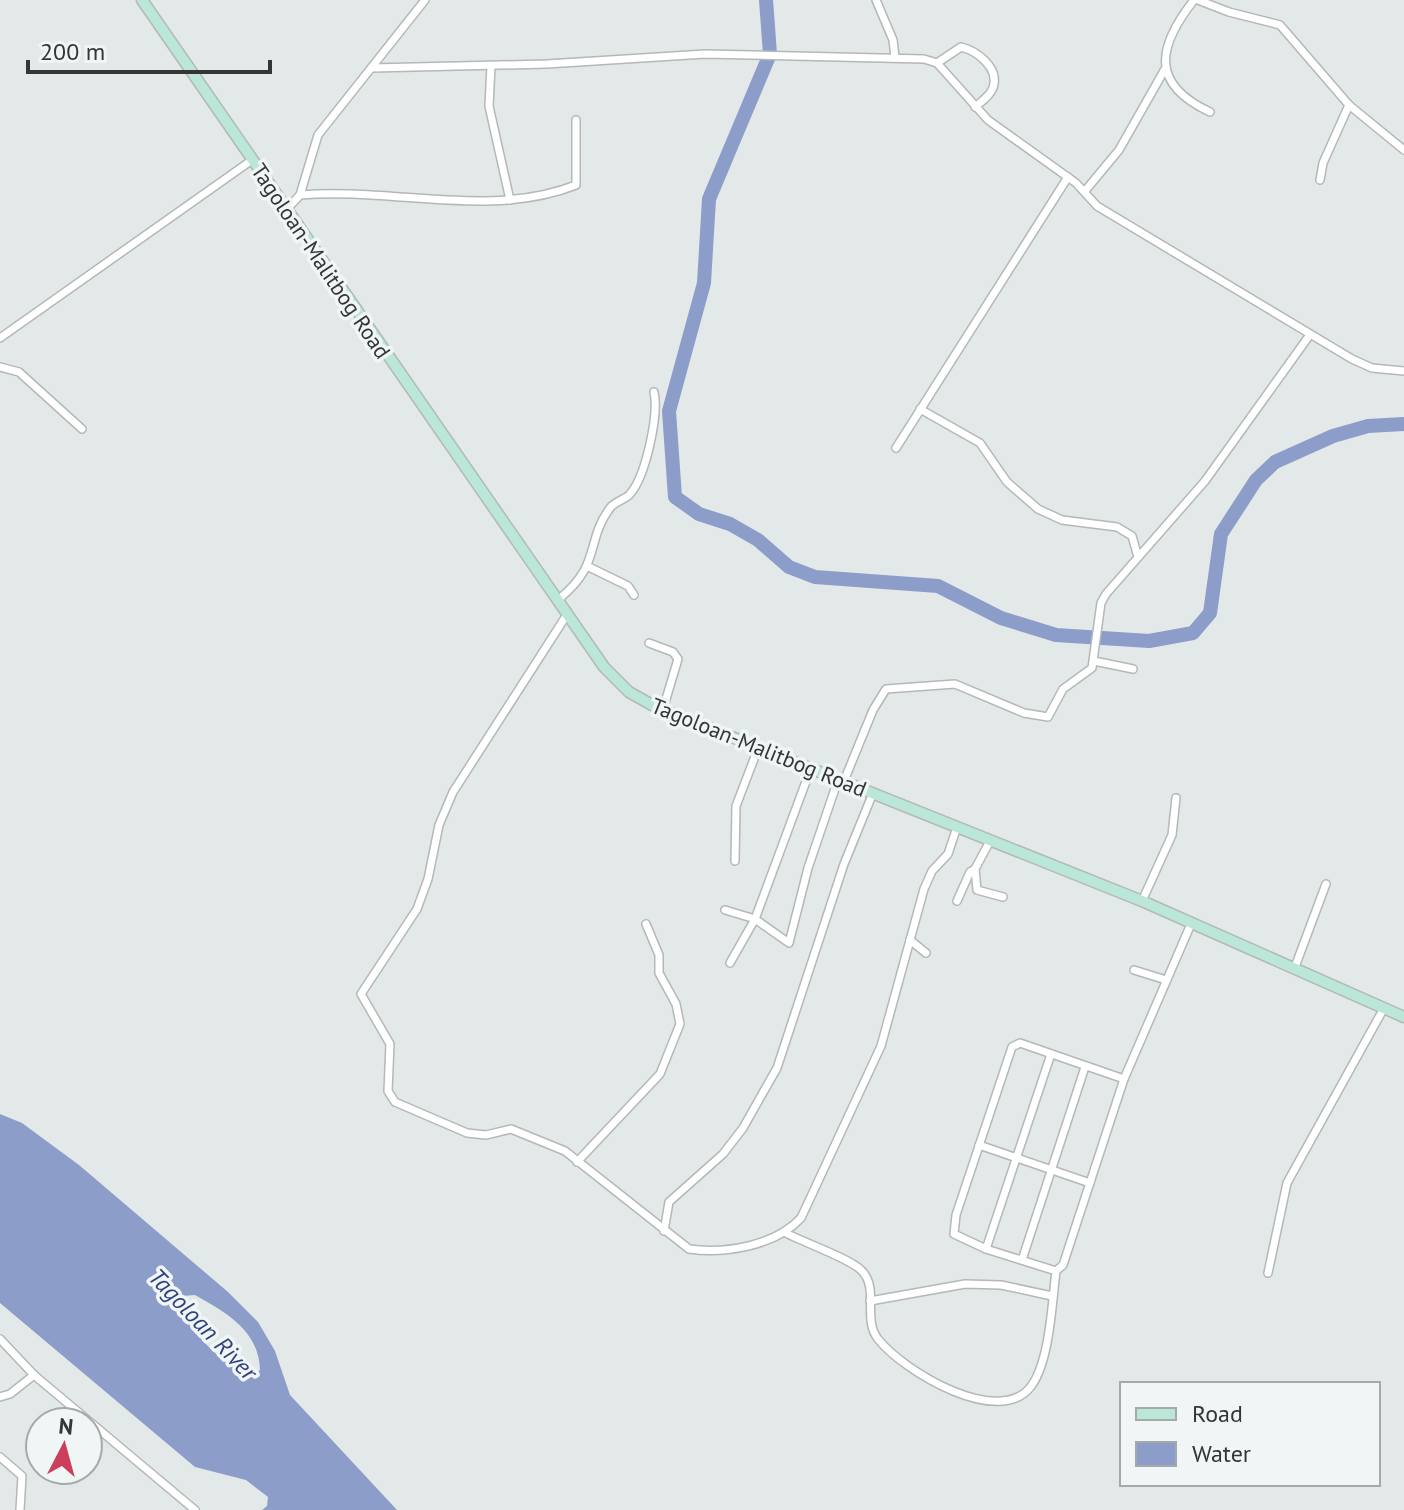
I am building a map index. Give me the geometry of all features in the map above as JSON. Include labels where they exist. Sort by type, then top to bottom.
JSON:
[{"type":"main road","name":"Tagoloan-Malitbog Road","points":[[142,0],[615,681],[641,700],[1142,901],[1404,1017]]},
{"type":"street","points":[[286,210],[300,195],[318,135],[425,0]]},
{"type":"street","points":[[876,0],[893,40],[895,57]]},
{"type":"street","points":[[1085,191],[1119,150],[1165,69],[1170,39],[1196,0],[1229,12],[1276,22],[1349,105],[1404,150]]},
{"type":"street","points":[[937,63],[961,47],[972,50],[986,62],[993,72],[993,87],[975,107]]},
{"type":"street","points":[[372,68],[491,66],[759,53],[895,57],[937,63],[975,107],[1022,147],[1068,177],[1085,191],[1093,203],[1309,336],[1366,366],[1404,371]]},
{"type":"street","points":[[491,66],[489,106],[510,200]]},
{"type":"street","points":[[1165,69],[1176,92],[1210,112]]},
{"type":"street","points":[[1320,180],[1323,163],[1349,105]]},
{"type":"street","points":[[300,195],[371,192],[510,200],[554,194],[576,185],[576,120]]},
{"type":"street","points":[[0,338],[252,160]]},
{"type":"street","points":[[896,448],[1068,177]]},
{"type":"street","points":[[725,910],[755,919],[789,943],[808,868],[841,780],[886,689],[955,684],[1024,713],[1048,717],[1063,689],[1090,671],[1101,603],[1205,481],[1309,336]]},
{"type":"street","points":[[0,367],[26,377],[82,429]]},
{"type":"street","points":[[559,599],[589,567],[610,507],[630,494],[641,471],[657,416],[654,392]]},
{"type":"street","points":[[920,409],[980,443],[1001,476],[1029,503],[1062,520],[1117,527],[1132,536],[1138,557]]},
{"type":"street","points":[[589,567],[628,586],[634,595]]},
{"type":"street","points":[[568,613],[453,792],[439,825],[428,879],[417,909],[361,999],[380,1023],[390,1044],[388,1091],[395,1102],[467,1133],[516,1131],[565,1151],[680,1245],[704,1251],[739,1248],[784,1232],[801,1218],[881,1046],[932,871],[945,858],[957,827]]},
{"type":"street","points":[[649,643],[673,652],[678,659],[663,709]]},
{"type":"street","points":[[1094,661],[1133,669]]},
{"type":"street","points":[[735,861],[736,806],[759,746]]},
{"type":"street","points":[[730,963],[755,919],[811,768]]},
{"type":"street","points":[[664,1231],[669,1202],[723,1154],[743,1128],[777,1068],[844,864],[873,793]]},
{"type":"street","points":[[1142,901],[1170,843],[1176,798]]},
{"type":"street","points":[[957,901],[970,872],[975,869],[990,841]]},
{"type":"street","points":[[975,869],[977,890],[1003,897]]},
{"type":"street","points":[[1295,967],[1326,884]]},
{"type":"street","points":[[577,1162],[660,1074],[680,1024],[676,1004],[659,973],[659,955],[646,924]]},
{"type":"street","points":[[784,1232],[859,1267],[869,1284],[874,1333],[892,1353],[965,1396],[1004,1402],[1025,1393],[1034,1383],[1041,1363],[1056,1271],[1063,1265],[1124,1079],[1191,924]]},
{"type":"street","points":[[910,940],[926,953]]},
{"type":"street","points":[[1134,970],[1166,980]]},
{"type":"street","points":[[1268,1273],[1287,1183],[1384,1008]]},
{"type":"street","points":[[1056,1271],[956,1238],[954,1230],[1014,1044],[1020,1043],[1124,1079]]},
{"type":"street","points":[[986,1249],[1051,1054]]},
{"type":"street","points":[[1022,1260],[1085,1067]]},
{"type":"street","points":[[979,1145],[1090,1183]]},
{"type":"street","points":[[870,1301],[965,1284],[1001,1285],[1052,1296]]},
{"type":"street","points":[[0,1339],[34,1375],[195,1510]]},
{"type":"street","points":[[0,1397],[10,1394],[34,1375]]},
{"type":"street","points":[[0,1457],[22,1476],[20,1510]]},
{"type":"water","points":[[0,1114],[22,1123],[79,1165],[228,1292],[258,1322],[275,1351],[290,1395],[397,1510],[262,1510],[267,1506],[268,1497],[246,1480],[195,1467],[0,1303]],"holes":[[[195,1295],[229,1316],[247,1334],[254,1344],[260,1370],[255,1374],[244,1372],[207,1345],[183,1307],[182,1296]]]},
{"type":"waterway","points":[[766,0],[770,54],[709,199],[704,283],[669,411],[675,497],[699,514],[730,524],[758,540],[789,567],[815,577],[938,586],[1001,618],[1056,635],[1149,641],[1193,633],[1210,613],[1221,534],[1256,480],[1275,462],[1333,436],[1368,426],[1404,424]]},
{"type":"water label","name":"Tagoloan River","points":[[203,1324]]}]
